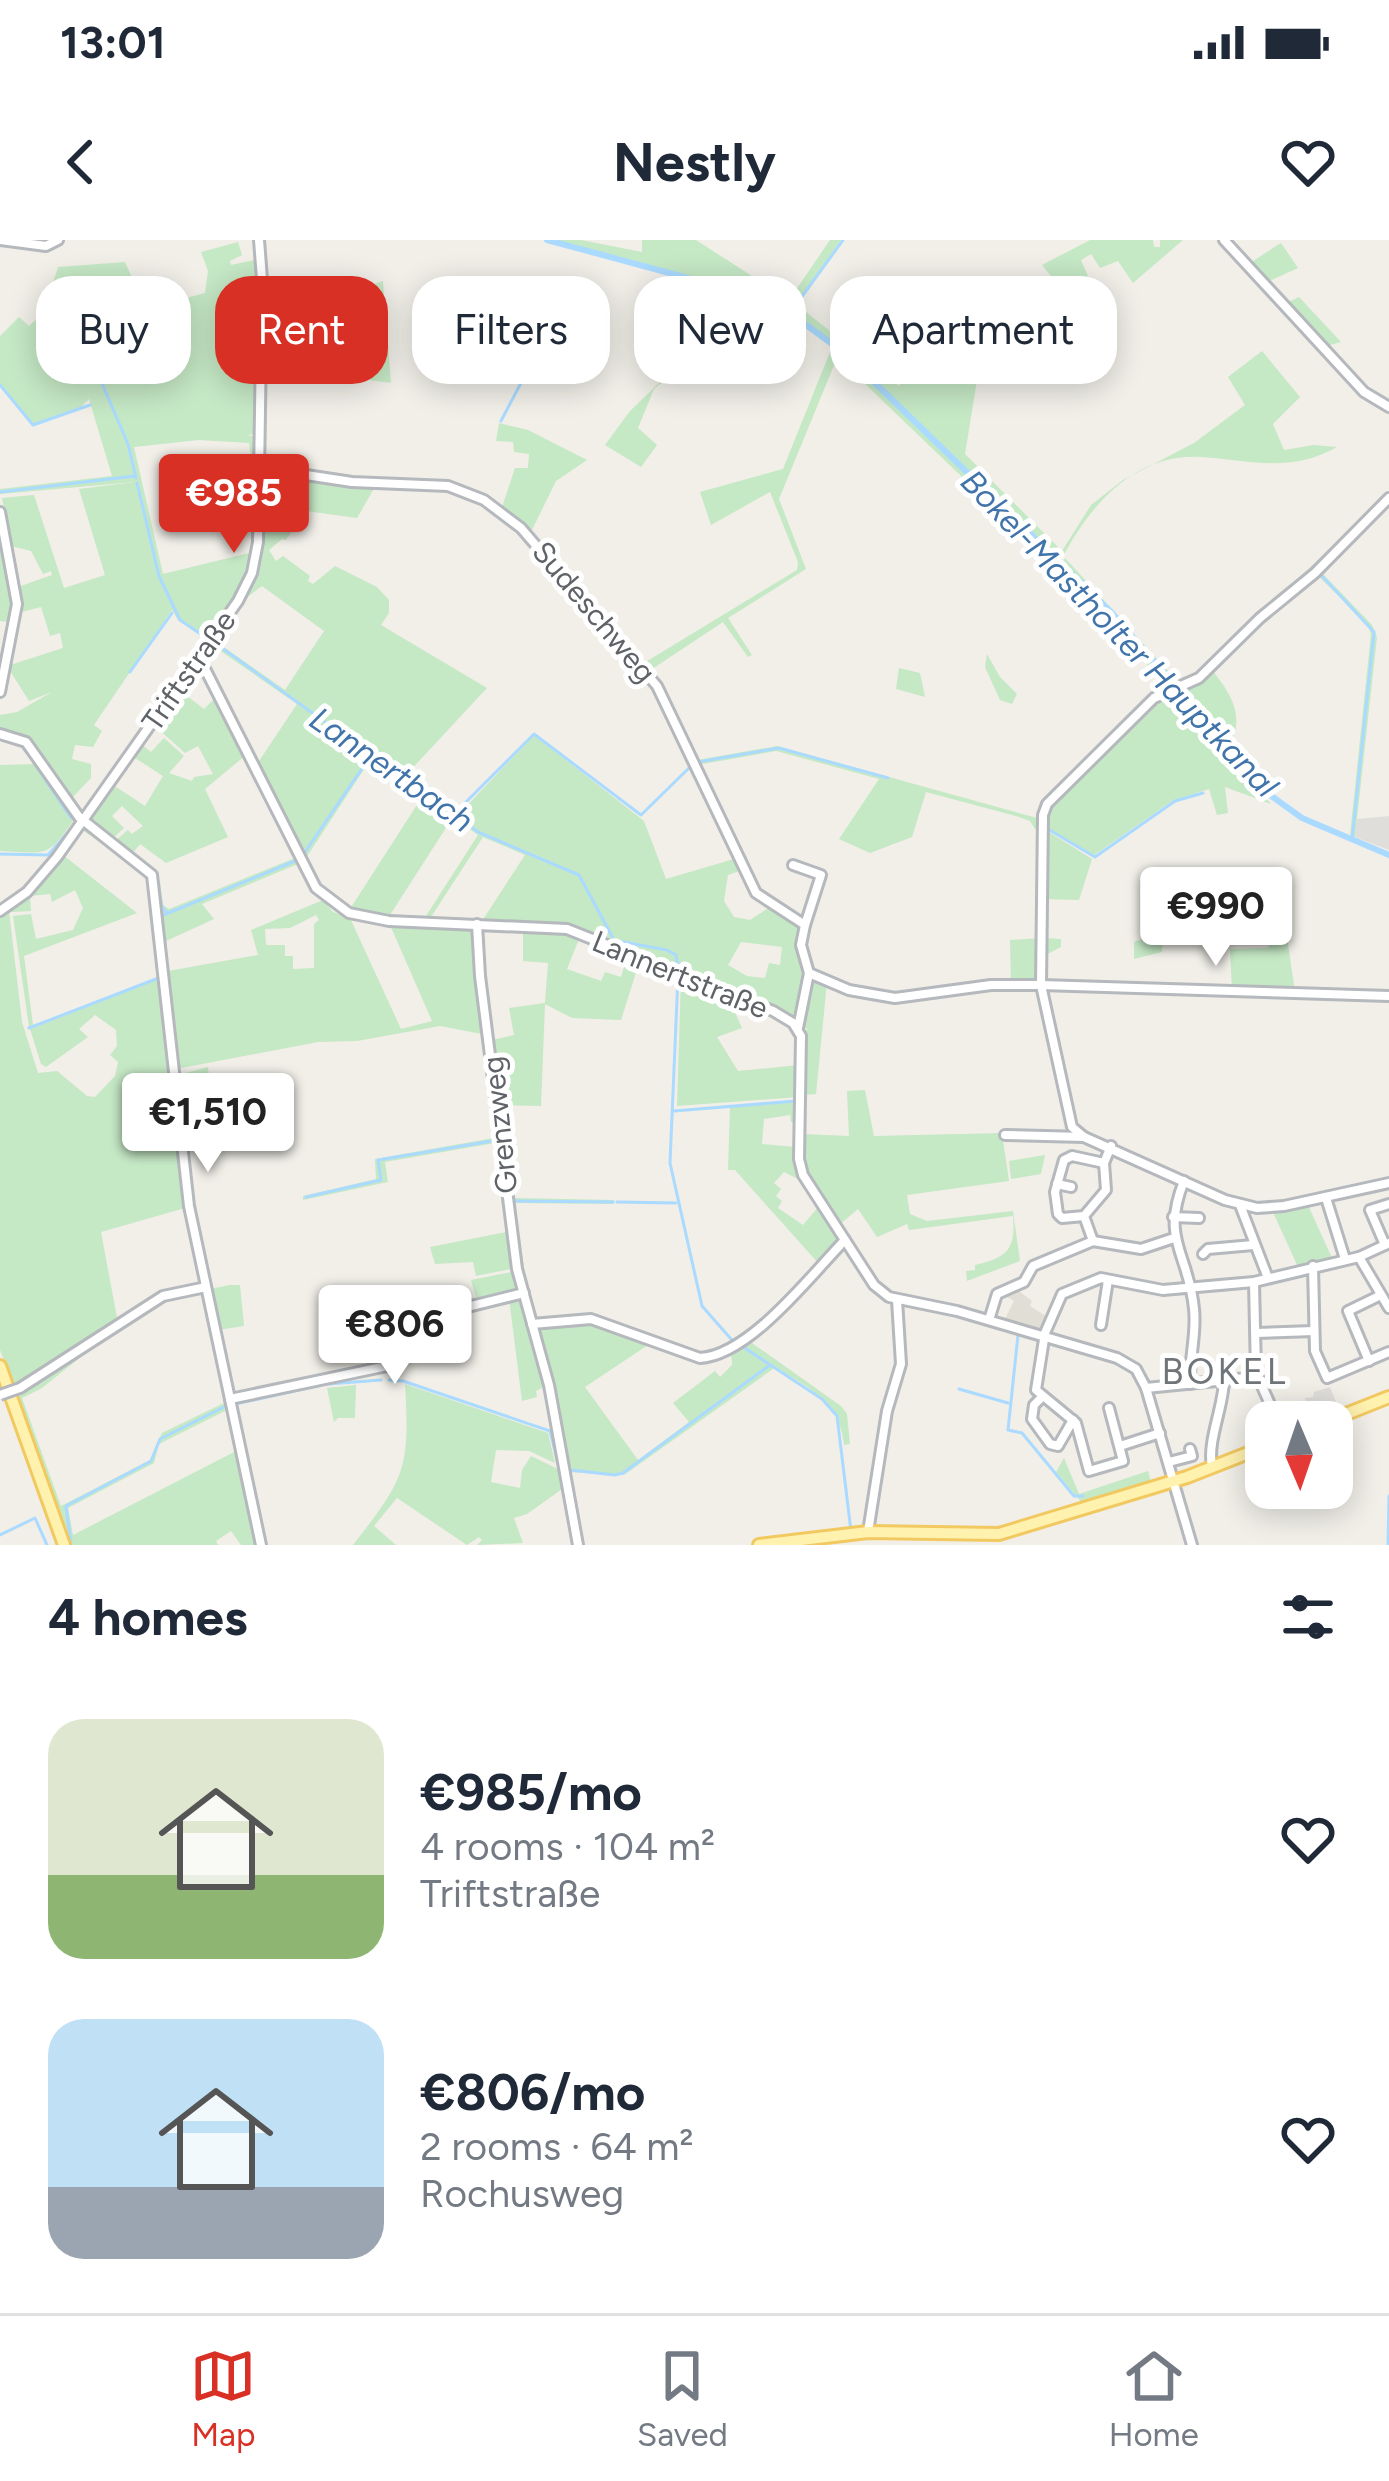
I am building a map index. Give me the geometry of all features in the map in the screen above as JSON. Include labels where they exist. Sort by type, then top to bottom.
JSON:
[{"type":"main road","points":[[0,1366],[64,1545]]},
{"type":"main road","points":[[1353,1411],[1389,1397]]},
{"type":"main road","points":[[759,1545],[815,1542],[856,1533],[999,1534],[1175,1481],[1245,1455]]},
{"type":"street","points":[[0,240],[46,246],[58,240]]},
{"type":"street","name":"Triftstraße","points":[[0,911],[43,877],[199,657],[252,573],[258,542],[260,467],[259,240]]},
{"type":"street","points":[[1224,240],[1364,392],[1389,407]]},
{"type":"street","name":"Sudeschweg","points":[[260,467],[352,482],[448,486],[484,500],[520,528],[657,686],[756,893],[805,926]]},
{"type":"street","points":[[1070,1131],[1041,985],[1042,829],[1048,804],[1154,698],[1199,678],[1389,498]]},
{"type":"street","points":[[0,512],[16,604],[0,692]]},
{"type":"street","name":"Lannertstraße","points":[[199,657],[308,875],[326,898],[349,913],[372,919],[567,929],[772,1011],[798,1028],[802,1049],[800,1166],[874,1285],[897,1300]]},
{"type":"street","points":[[0,734],[26,742],[83,821],[152,875],[189,1206],[261,1545]]},
{"type":"street","points":[[793,865],[821,875],[801,945],[809,973],[798,1028]]},
{"type":"street","name":"Grenzweg","points":[[478,924],[480,976],[517,1270],[549,1385],[578,1545]]},
{"type":"street","points":[[809,973],[849,990],[895,998],[991,985],[1389,996]]},
{"type":"street","points":[[1005,1135],[1070,1131],[1240,1205],[1271,1208],[1389,1183]]},
{"type":"street","points":[[1104,1162],[1072,1156],[1064,1160],[1057,1184],[1059,1217],[1084,1216],[1106,1190],[1104,1162],[1111,1146]]},
{"type":"street","points":[[1184,1181],[1173,1217],[1174,1238],[1195,1312],[1190,1384]]},
{"type":"street","points":[[1057,1184],[1071,1187]]},
{"type":"street","points":[[1326,1197],[1345,1259]]},
{"type":"street","points":[[1109,1408],[1121,1462],[1088,1471],[1073,1420],[1035,1387],[1051,1314],[1062,1294],[1093,1280],[1108,1279],[1190,1290],[1254,1282],[1359,1257],[1387,1244],[1370,1210],[1389,1204]]},
{"type":"street","points":[[1240,1205],[1268,1278]]},
{"type":"street","points":[[1084,1216],[1093,1241]]},
{"type":"street","points":[[1173,1217],[1199,1218]]},
{"type":"street","points":[[989,1320],[997,1294],[1024,1282],[1034,1266],[1093,1241],[1141,1249],[1174,1238]]},
{"type":"street","points":[[532,1324],[591,1319],[709,1358],[758,1329],[845,1240]]},
{"type":"street","points":[[1204,1254],[1253,1245]]},
{"type":"street","points":[[1359,1257],[1389,1308]]},
{"type":"street","points":[[1313,1266],[1315,1352],[1327,1378],[1389,1352]]},
{"type":"street","points":[[1101,1325],[1108,1279]]},
{"type":"street","points":[[1254,1282],[1257,1377],[1268,1401]]},
{"type":"street","points":[[0,1395],[20,1388],[163,1296],[206,1287]]},
{"type":"street","points":[[230,1399],[392,1365],[403,1355],[419,1318],[524,1293]]},
{"type":"street","points":[[1370,1361],[1348,1311],[1382,1295]]},
{"type":"street","points":[[856,1533],[902,1364],[897,1300],[989,1320],[1126,1362],[1146,1388],[1192,1545]]},
{"type":"street","points":[[1255,1333],[1314,1331]]},
{"type":"street","points":[[1146,1388],[1257,1377]]},
{"type":"street","points":[[1212,1468],[1224,1381]]},
{"type":"street","points":[[1042,1396],[1032,1419],[1050,1444],[1058,1446],[1073,1420]]},
{"type":"street","points":[[1120,1445],[1160,1433]]},
{"type":"street","points":[[1169,1462],[1192,1456],[1190,1449]]},
{"type":"shaded area","points":[[1389,816],[1389,850],[1355,837],[1357,819]]},
{"type":"shaded area","points":[[1015,1288],[1046,1316],[1042,1330],[1005,1319],[1014,1301],[1002,1294]]},
{"type":"shaded area","points":[[1330,1387],[1336,1401],[1306,1401],[1314,1392]]},
{"type":"green space","points":[[552,240],[581,240],[642,252],[642,240],[696,240],[752,276],[689,276]]},
{"type":"green space","points":[[830,240],[841,240],[806,290],[805,276]]},
{"type":"green space","points":[[1090,240],[1153,240],[1154,247],[1160,247],[1160,240],[1183,240],[1133,283],[1118,261],[1100,268],[1091,254],[1081,260],[1088,276],[1051,276],[1042,265]]},
{"type":"green space","points":[[238,242],[242,255],[230,261],[231,265],[259,259],[259,276],[215,276],[215,384],[257,384],[256,434],[247,435],[256,437],[255,480],[249,443],[199,440],[134,447],[163,574],[253,552],[234,598],[206,639],[178,620],[172,610],[94,725],[102,731],[93,747],[75,745],[72,759],[91,764],[91,778],[70,800],[28,741],[0,733],[0,715],[17,712],[52,692],[29,701],[7,666],[63,648],[60,633],[50,636],[41,607],[18,613],[18,587],[52,575],[51,571],[43,574],[31,551],[11,546],[2,498],[34,495],[64,588],[105,575],[79,489],[135,482],[0,494],[0,489],[112,476],[89,399],[81,407],[33,424],[0,384],[0,336],[19,317],[29,326],[36,320],[36,384],[191,384],[191,297],[205,293],[208,271],[201,252]]},
{"type":"green space","points":[[1281,243],[1298,268],[1267,282],[1250,263]]},
{"type":"green space","points":[[125,262],[131,276],[55,276],[58,267]]},
{"type":"green space","points":[[1299,297],[1341,342],[1326,346],[1287,303]]},
{"type":"green space","points":[[806,312],[830,331],[830,342],[806,325]]},
{"type":"green space","points":[[1262,351],[1300,397],[1273,424],[1284,450],[1337,447],[1287,463],[1202,457],[1152,465],[1194,443],[1245,405],[1228,377]]},
{"type":"green space","points":[[830,352],[830,375],[779,499],[806,569],[728,618],[752,655],[748,657],[723,622],[646,673],[590,604],[644,663],[797,570],[770,492],[711,525],[700,492],[783,469]]},
{"type":"green space","points":[[660,384],[638,428],[657,445],[641,467],[605,445],[630,411]]},
{"type":"green space","points":[[865,384],[976,384],[965,454],[1062,551],[1091,505],[1131,476],[1096,507],[1057,568]]},
{"type":"green space","points":[[499,423],[528,430],[587,460],[556,481],[530,534],[501,510],[515,468],[528,468],[529,454],[514,452],[513,442],[496,441]]},
{"type":"green space","points":[[264,471],[376,485],[357,518],[299,510],[298,501],[279,497],[276,515],[265,516]]},
{"type":"green space","points":[[281,516],[296,525],[286,540],[269,550],[276,561],[283,556],[310,576],[308,581],[313,584],[335,566],[377,587],[389,600],[389,613],[381,625],[487,688],[406,775],[459,814],[534,735],[644,821],[666,879],[734,859],[739,871],[728,875],[724,901],[734,917],[750,920],[770,907],[802,925],[814,912],[805,937],[800,1020],[619,946],[616,939],[614,946],[558,924],[482,921],[525,855],[483,837],[431,917],[426,916],[478,835],[453,817],[388,918],[350,909],[422,797],[372,757],[304,861],[257,764],[297,704],[212,645],[215,641],[285,690],[324,631],[262,586],[241,602],[261,521]],"holes":[[[741,942],[782,947],[780,965],[769,963],[765,978],[747,976],[728,965]]]},
{"type":"green space","points":[[0,519],[14,594],[9,622],[0,621]]},
{"type":"green space","points":[[1338,541],[1341,543],[1259,624],[1202,670]]},
{"type":"green space","points":[[1065,558],[1178,682],[1191,677],[1167,688],[1059,570]]},
{"type":"green space","points":[[1321,572],[1372,625],[1377,637],[1355,837],[1350,835],[1371,634],[1367,623],[1317,575]]},
{"type":"green space","points":[[987,654],[1017,694],[1012,704],[1000,700],[985,667]]},
{"type":"green space","points":[[899,668],[920,673],[925,697],[896,689]]},
{"type":"green space","points":[[1211,669],[1236,713],[1231,743],[1286,805],[1179,688]]},
{"type":"green space","points":[[179,690],[204,709],[217,696],[246,755],[205,789],[228,837],[166,863],[140,844],[132,854],[115,841],[143,826],[122,806],[112,816],[124,828],[112,839],[88,820],[113,785],[145,806],[163,776],[132,756],[141,744],[151,752],[164,738],[184,756],[169,773],[192,781],[213,774],[198,746],[185,753],[155,726]]},
{"type":"green space","points":[[1159,690],[1155,699],[1173,691],[1271,804],[1225,787],[1228,813],[1217,815],[1209,789],[1172,801],[1093,856],[1044,826],[1035,829],[1030,821],[1016,816],[926,792],[912,837],[870,853],[839,839],[879,779],[776,751],[697,765],[691,752],[697,760],[777,746],[1037,818],[1069,775],[1076,775],[1072,772]]},
{"type":"green space","points":[[39,764],[76,817],[46,850],[0,851],[0,765]]},
{"type":"green space","points":[[84,826],[160,881],[163,905],[169,909],[295,858],[298,864],[202,904],[214,919],[164,942],[168,971],[258,955],[251,930],[323,900],[333,912],[350,918],[401,1029],[432,1021],[390,925],[477,928],[487,1035],[440,1026],[357,1041],[318,1042],[176,1069],[184,1166],[204,1283],[201,1286],[185,1208],[101,1232],[118,1323],[15,1387],[0,1350],[0,917],[9,911],[22,1022],[38,1073],[57,1071],[87,1096],[95,1097],[115,1076],[118,1062],[110,1055],[117,1046],[116,1030],[95,1015],[79,1029],[88,1037],[46,1067],[30,1029],[158,979],[149,877],[81,829]],"holes":[[[316,915],[319,920],[314,924],[314,968],[293,969],[293,956],[285,956],[285,945],[266,945],[265,929],[290,928]]]},
{"type":"green space","points":[[1044,829],[1092,859],[1079,900],[1043,899]]},
{"type":"green space","points":[[63,855],[137,913],[24,956],[33,1025],[29,1027],[13,916],[31,914],[36,939],[73,930],[83,908],[75,890],[52,902],[50,894],[30,896],[31,911],[12,912],[11,908],[44,881]]},
{"type":"green space","points":[[1270,887],[1282,903],[1295,992],[1232,990],[1230,949],[1267,948],[1278,937],[1277,905],[1267,903]]},
{"type":"green space","points":[[523,930],[557,931],[579,939],[567,969],[601,981],[605,972],[621,977],[625,964],[619,961],[621,956],[639,963],[621,1020],[572,1018],[545,1004],[541,1106],[499,1105],[492,1040],[514,1035],[509,1008],[545,1003],[548,963],[523,961]]},
{"type":"green space","points":[[1163,931],[1162,952],[1134,959],[1134,942]]},
{"type":"green space","points":[[1061,939],[1061,947],[1040,958],[1040,984],[1011,984],[1010,940]]},
{"type":"green space","points":[[810,977],[827,982],[816,1094],[804,1095],[803,1032],[808,1029],[802,1027]]},
{"type":"green space","points":[[681,978],[728,997],[742,1028],[717,1037],[738,1071],[799,1065],[798,1097],[677,1106]]},
{"type":"green space","points":[[208,1067],[213,1113],[183,1117],[178,1075]]},
{"type":"green space","points":[[865,1090],[874,1136],[1002,1133],[1009,1181],[907,1195],[910,1214],[927,1221],[1013,1211],[1020,1261],[967,1281],[966,1271],[1007,1250],[1013,1237],[1013,1216],[909,1230],[907,1224],[877,1237],[858,1209],[839,1225],[808,1172],[803,1134],[849,1136],[847,1091]]},
{"type":"green space","points":[[797,1101],[797,1122],[791,1122],[790,1115],[764,1119],[762,1144],[796,1147],[800,1177],[784,1172],[774,1183],[781,1189],[776,1196],[782,1201],[778,1208],[803,1225],[819,1206],[841,1240],[819,1264],[735,1170],[728,1170],[730,1107]]},
{"type":"green space","points":[[500,1111],[505,1111],[514,1198],[614,1200],[614,1204],[515,1203],[537,1321],[519,1269]]},
{"type":"green space","points":[[499,1137],[507,1199],[503,1199],[495,1143],[385,1162],[388,1182],[303,1200],[303,1196],[376,1179],[375,1159]]},
{"type":"green space","points":[[1045,1155],[1041,1174],[1011,1179],[1009,1161]]},
{"type":"green space","points":[[1307,1203],[1332,1258],[1298,1267],[1272,1210]]},
{"type":"green space","points":[[511,1231],[516,1268],[476,1276],[473,1262],[435,1264],[430,1247]]},
{"type":"green space","points":[[843,1245],[752,1343],[841,1406],[847,1414],[850,1444],[844,1445],[828,1405],[769,1363],[773,1369],[624,1475],[567,1472],[539,1325],[590,1322],[651,1343],[585,1387],[638,1460],[689,1422],[673,1403],[715,1371],[720,1377],[732,1365],[731,1348],[747,1339]]},
{"type":"green space","points":[[517,1271],[521,1293],[477,1302],[471,1280]]},
{"type":"green space","points":[[240,1285],[244,1326],[218,1330],[210,1289]]},
{"type":"green space","points":[[521,1296],[546,1386],[536,1391],[537,1397],[522,1401],[509,1298]]},
{"type":"green space","points":[[107,1336],[42,1388],[22,1398],[61,1506],[150,1460],[162,1433],[228,1401],[229,1409],[159,1444],[154,1463],[68,1508],[73,1535],[238,1450],[258,1545],[241,1545],[231,1531],[216,1541],[218,1545],[70,1545],[16,1392],[38,1383]]},
{"type":"green space","points":[[405,1384],[548,1433],[555,1463],[529,1451],[496,1450],[491,1482],[520,1488],[522,1470],[531,1456],[562,1471],[565,1487],[514,1518],[523,1543],[477,1545],[482,1540],[479,1537],[467,1545],[397,1498],[374,1526],[396,1545],[353,1545],[384,1504],[400,1472],[406,1436]]},
{"type":"green space","points":[[356,1385],[355,1418],[334,1422],[327,1388]]},
{"type":"green space","points":[[1064,1458],[1079,1494],[1148,1471],[1151,1482],[1083,1504],[1056,1472]]},
{"type":"waterway","name":"Bokel-Mastholter Hauptkanal","points":[[547,240],[747,294],[790,313],[843,352],[1112,613],[1270,795],[1302,818],[1389,855]]},
{"type":"waterway","points":[[806,291],[843,240]]},
{"type":"waterway","name":"Lannertbach","points":[[102,384],[128,444],[136,478]]},
{"type":"waterway","points":[[501,421],[520,384]]},
{"type":"waterway","points":[[0,385],[33,425],[90,405]]},
{"type":"waterway","points":[[1376,405],[1387,410]]},
{"type":"waterway","points":[[0,492],[135,476]]},
{"type":"waterway","name":"Lannertbach","points":[[137,483],[159,576],[180,620],[208,639]]},
{"type":"waterway","points":[[1321,575],[1374,632],[1352,840]]},
{"type":"waterway","points":[[130,672],[172,613]]},
{"type":"waterway","name":"Lannertbach","points":[[215,643],[478,832],[579,875],[614,940]]},
{"type":"waterway","points":[[459,809],[534,734],[641,815],[690,767]]},
{"type":"waterway","points":[[21,745],[32,759]]},
{"type":"waterway","points":[[698,762],[779,748],[888,778]]},
{"type":"waterway","points":[[303,855],[372,754]]},
{"type":"waterway","points":[[34,763],[71,818]]},
{"type":"waterway","points":[[1046,828],[1095,857],[1175,801],[1203,793]]},
{"type":"waterway","points":[[0,854],[48,855],[76,823]]},
{"type":"waterway","points":[[85,828],[108,844]]},
{"type":"waterway","points":[[161,916],[295,861]]},
{"type":"waterway","points":[[157,880],[166,912]]},
{"type":"waterway","points":[[359,919],[384,924]]},
{"type":"waterway","name":"Lannertbach","points":[[618,941],[667,950],[676,955],[678,969]]},
{"type":"waterway","name":"Lannertbach","points":[[678,976],[670,1163],[702,1306],[731,1339],[822,1399],[837,1416],[851,1531]]},
{"type":"waterway","points":[[29,1028],[156,979]]},
{"type":"waterway","points":[[674,1111],[796,1101]]},
{"type":"waterway","points":[[306,1197],[381,1180],[378,1160],[498,1140]]},
{"type":"waterway","points":[[500,1168],[504,1199]]},
{"type":"waterway","points":[[513,1201],[613,1202]]},
{"type":"waterway","points":[[617,1202],[676,1203]]},
{"type":"waterway","points":[[1018,1335],[1008,1430],[1022,1433],[1074,1496],[1083,1496]]},
{"type":"waterway","points":[[570,1470],[623,1473],[770,1365]]},
{"type":"waterway","points":[[328,1384],[381,1380]]},
{"type":"waterway","points":[[389,1380],[550,1431],[558,1464]]},
{"type":"waterway","points":[[235,1404],[322,1385]]},
{"type":"waterway","points":[[959,1389],[1008,1403]]},
{"type":"waterway","points":[[71,1544],[66,1506],[151,1461],[160,1439],[228,1405]]},
{"type":"waterway","points":[[1388,1545],[1389,1496]]},
{"type":"waterway","points":[[1184,1504],[1188,1520]]},
{"type":"waterway","points":[[0,1535],[35,1518],[47,1545]]},
{"type":"district","name":"BOKEL","points":[[1225,1371]]}]
